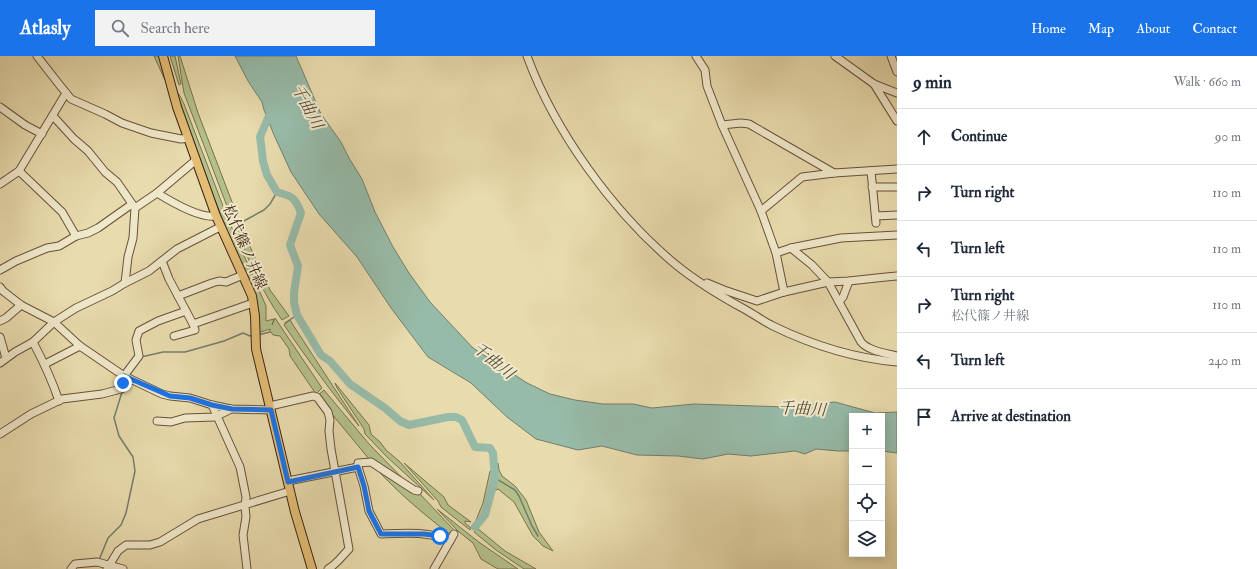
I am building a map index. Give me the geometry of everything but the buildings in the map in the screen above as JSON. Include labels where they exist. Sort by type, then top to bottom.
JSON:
[{"type":"main road","name":"松代篠ノ井線","points":[[163,56],[177,107],[220,228],[243,275],[253,303],[256,350],[294,512],[312,569]]},
{"type":"street","points":[[37,56],[72,99],[122,123],[170,138],[181,140],[188,138]]},
{"type":"street","points":[[696,56],[705,70],[707,86],[722,125],[761,211],[776,253],[784,292]]},
{"type":"street","points":[[835,56],[874,84],[897,93]]},
{"type":"street","points":[[891,56],[897,72]]},
{"type":"street","points":[[527,57],[551,109],[568,140],[590,172],[632,222],[677,265],[722,297],[771,325],[794,336],[831,350],[862,357],[897,362]]},
{"type":"street","points":[[874,84],[897,121]]},
{"type":"street","points":[[0,184],[19,171],[66,93]]},
{"type":"street","points":[[0,107],[25,125],[42,134]]},
{"type":"street","points":[[53,116],[74,139],[88,151],[104,172],[117,182],[134,206],[134,238],[128,257],[125,283]]},
{"type":"street","points":[[722,125],[741,123],[749,124],[834,173]]},
{"type":"street","points":[[0,270],[16,261],[47,248],[59,246],[76,236],[88,233],[98,228],[156,193],[196,160]]},
{"type":"street","points":[[761,211],[802,177],[834,173],[897,169]]},
{"type":"street","points":[[19,171],[62,212],[76,236]]},
{"type":"street","points":[[871,171],[876,220],[897,215]]},
{"type":"street","points":[[872,187],[897,187]]},
{"type":"street","points":[[156,193],[188,210],[212,217],[216,216]]},
{"type":"street","points":[[0,363],[15,352],[33,342],[54,322],[76,308],[149,271],[177,249],[220,228]]},
{"type":"street","points":[[776,253],[791,248],[841,238],[897,235]]},
{"type":"street","points":[[791,248],[812,265],[828,282],[861,342],[865,346],[897,356]]},
{"type":"street","points":[[162,261],[195,330],[174,336]]},
{"type":"street","points":[[178,296],[212,283],[226,282],[243,275]]},
{"type":"street","points":[[699,281],[757,301],[784,292],[828,282],[897,276]]},
{"type":"street","points":[[839,302],[843,297],[849,281]]},
{"type":"street","points":[[0,287],[21,305],[54,322],[80,346],[124,376],[170,396],[190,398],[232,409],[270,408],[313,396],[317,397],[328,412],[330,420],[329,431],[349,549],[338,560],[336,567],[328,569]]},
{"type":"street","points":[[193,324],[253,303]]},
{"type":"street","points":[[0,321],[6,318],[21,305]]},
{"type":"street","points":[[0,434],[31,414],[62,399],[102,394],[121,389],[124,376],[139,356],[136,340],[139,331],[158,321],[186,311]]},
{"type":"street","points":[[0,337],[6,358]]},
{"type":"street","points":[[33,342],[54,386],[58,401]]},
{"type":"street","points":[[44,364],[80,346]]},
{"type":"street","points":[[212,405],[240,467],[246,497],[246,517],[243,534],[247,569]]},
{"type":"street","points":[[157,421],[171,422],[185,418],[218,417],[232,409]]},
{"type":"street","points":[[418,491],[414,490],[371,462],[358,463],[369,511],[381,534],[424,534],[452,537],[434,569]]},
{"type":"street","points":[[288,482],[358,467]]},
{"type":"street","points":[[108,567],[118,551],[126,546],[150,545],[160,542],[198,519],[290,491]]},
{"type":"street","points":[[71,569],[75,564],[98,563],[108,567],[123,569]]},
{"type":"green space","points":[[154,56],[159,56],[165,80]]},
{"type":"green space","points":[[170,56],[175,56],[181,84],[179,85]]},
{"type":"green space","points":[[178,56],[180,56],[198,113],[237,215],[235,216],[236,220],[233,222],[184,93]]},
{"type":"green space","points":[[176,93],[178,93],[184,104],[228,219],[266,306],[266,321],[274,319],[272,325],[275,318],[322,388],[316,394],[290,356],[289,349],[280,336],[273,335],[270,329],[258,333],[257,305],[204,173]]},
{"type":"green space","points":[[238,225],[240,230],[242,229],[270,290],[289,316],[282,320],[268,298],[250,263],[235,227]]},
{"type":"green space","points":[[290,320],[359,426],[320,376],[284,325]]},
{"type":"green space","points":[[335,383],[369,425],[371,434],[400,462],[434,500],[387,457],[365,434],[364,429]]},
{"type":"green space","points":[[324,390],[369,444],[412,488],[369,459],[317,396]]},
{"type":"green space","points":[[404,463],[444,497],[448,505],[471,522],[465,521],[465,523],[471,528],[470,530],[441,507],[438,501]]},
{"type":"green space","points":[[498,463],[502,476],[515,486],[526,500],[539,532],[553,551],[543,546],[533,536],[514,502],[498,489],[493,493],[487,515],[477,527],[474,525],[483,503],[490,471]]},
{"type":"green space","points":[[373,465],[415,493],[420,494],[454,530],[452,534],[448,533],[428,517],[390,483]]},
{"type":"green space","points":[[437,509],[480,543],[518,569],[498,569],[481,559],[473,543],[458,531]]},
{"type":"green space","points":[[477,528],[505,551],[536,569],[524,569],[496,550],[474,532]]},
{"type":"water","name":"千曲川","points":[[235,56],[296,56],[321,114],[341,142],[362,179],[375,212],[393,247],[409,273],[430,302],[473,348],[527,383],[550,394],[575,400],[603,404],[633,404],[652,408],[694,404],[787,407],[835,402],[875,413],[849,413],[849,451],[816,449],[805,454],[795,451],[751,456],[728,454],[703,459],[678,456],[637,455],[602,446],[578,450],[536,439],[507,417],[471,383],[428,357],[391,308],[357,257],[319,214],[291,172],[274,135],[262,102],[248,81]]},
{"type":"water","points":[[897,412],[897,453],[885,451],[885,413],[875,413]]},
{"type":"waterway","points":[[271,111],[260,137],[263,161],[267,175],[277,192],[295,200],[301,213],[290,245],[298,266],[294,293],[294,303],[297,315],[321,355],[330,361],[350,384],[385,408],[400,421],[409,425],[448,417],[456,417],[462,420],[475,447],[490,448],[493,453],[495,478],[485,515],[475,527]]},
{"type":"waterway","points":[[242,222],[264,210],[270,204],[277,192]]},
{"type":"waterway","points":[[285,323],[297,315]]},
{"type":"waterway","points":[[258,335],[270,332]]},
{"type":"waterway","points":[[141,357],[163,352],[185,352],[224,341],[243,333],[250,336],[252,335]]},
{"type":"waterway","points":[[99,560],[108,538],[121,525],[126,513],[135,471],[133,457],[119,436],[114,418],[122,392]]},
{"type":"waterway","points":[[495,478],[515,490],[538,536]]},
{"type":"route","points":[[123,383],[124,376],[162,394],[170,396],[181,396],[232,409],[271,410],[288,482],[358,467],[364,486],[369,511],[381,534],[424,534],[440,536]]}]
